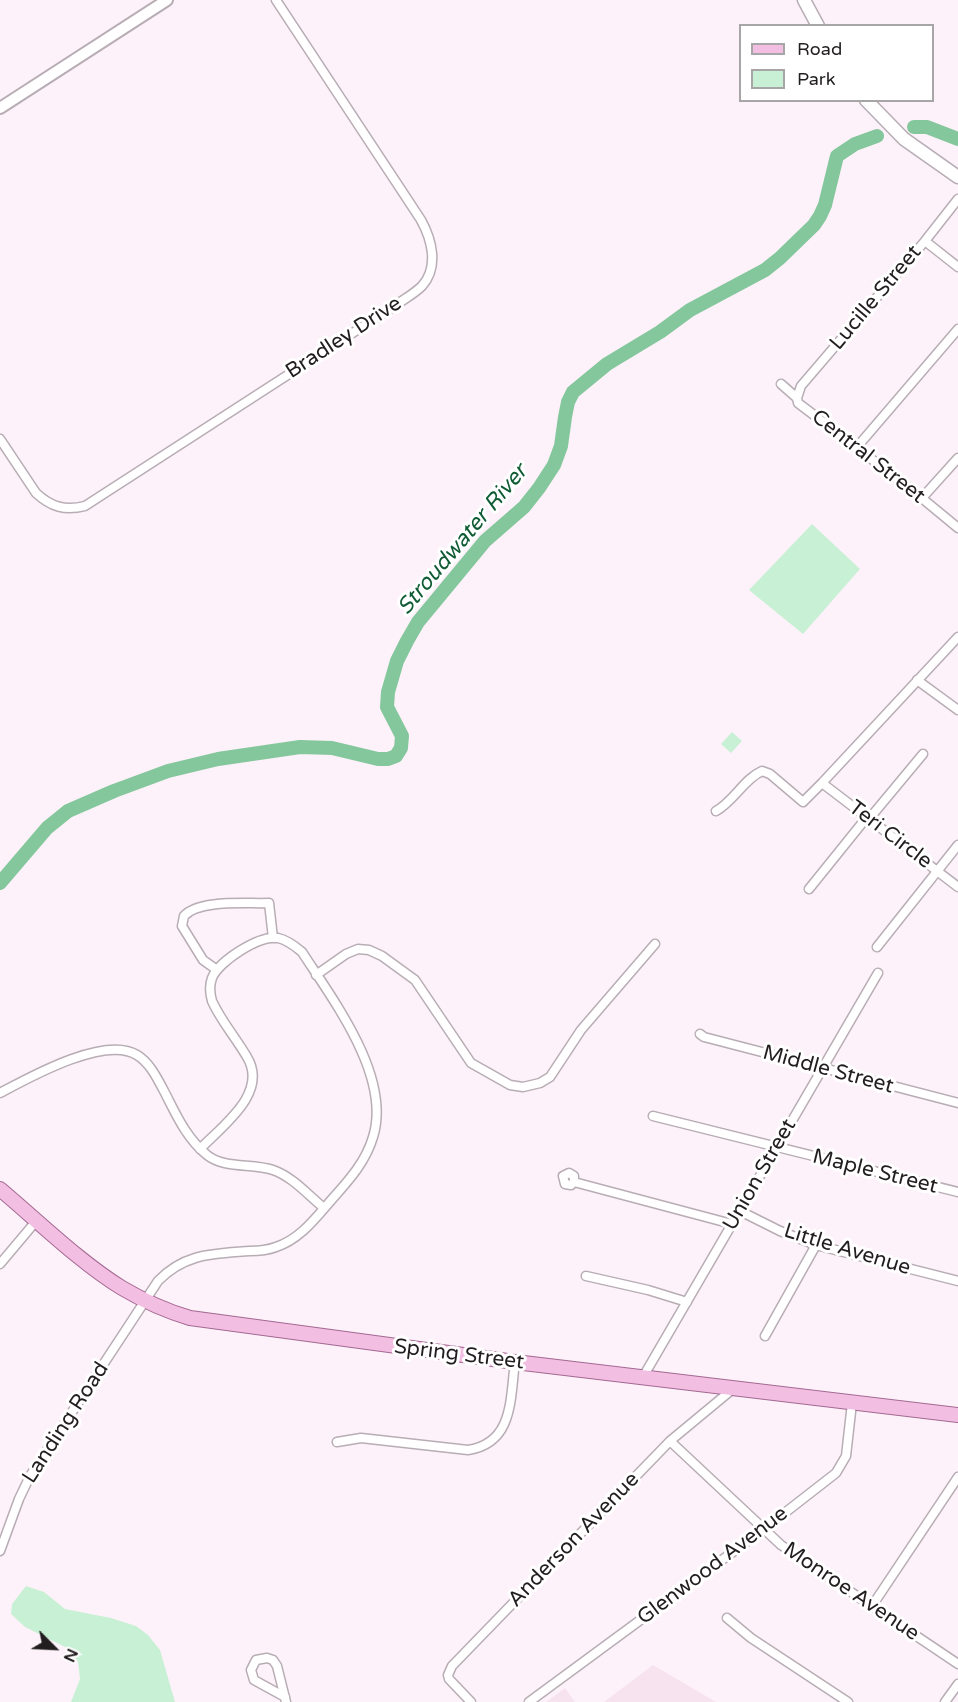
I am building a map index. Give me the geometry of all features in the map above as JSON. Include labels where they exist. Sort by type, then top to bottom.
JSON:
[{"type":"main road","points":[[804,0],[817,24]]},
{"type":"main road","points":[[868,102],[904,139],[958,177]]},
{"type":"main road","name":"Spring Street","points":[[0,1189],[102,1274],[144,1301],[190,1318],[515,1362],[958,1415]]},
{"type":"street","points":[[0,108],[167,0]]},
{"type":"street","name":"Bradley Drive","points":[[0,439],[43,500],[59,508],[85,506],[394,306],[421,287],[428,277],[432,250],[421,220],[276,0]]},
{"type":"street","name":"Lucille Street","points":[[797,398],[801,386],[958,199]]},
{"type":"street","points":[[925,241],[958,267]]},
{"type":"street","points":[[857,447],[958,329]]},
{"type":"street","name":"Central Street","points":[[781,384],[797,398],[798,403],[958,528]]},
{"type":"street","points":[[922,498],[958,458]]},
{"type":"street","points":[[716,811],[727,804],[755,774],[762,771],[770,774],[803,802],[958,637]]},
{"type":"street","points":[[917,680],[958,710]]},
{"type":"street","points":[[809,889],[923,754]]},
{"type":"street","name":"Teri Circle","points":[[822,783],[958,887]]},
{"type":"street","points":[[877,947],[958,845]]},
{"type":"street","points":[[200,1149],[241,1106],[253,1083],[253,1071],[248,1059],[212,1001],[211,981],[228,958],[254,943],[273,938],[269,903],[206,905],[193,909],[184,916],[182,926],[203,960],[217,970]]},
{"type":"street","name":"Landing Road","points":[[0,1551],[19,1498],[30,1476],[144,1301],[165,1274],[182,1262],[214,1254],[274,1248],[295,1238],[353,1175],[367,1153],[376,1128],[377,1101],[371,1075],[355,1037],[297,948],[286,941],[273,938]]},
{"type":"street","points":[[316,975],[346,954],[358,949],[369,950],[382,956],[415,980],[458,1047],[471,1063],[510,1085],[524,1087],[540,1083],[550,1077],[581,1030],[656,944]]},
{"type":"street","name":"Union Street","points":[[643,1377],[878,973]]},
{"type":"street","name":"Middle Street","points":[[700,1034],[704,1037],[958,1103]]},
{"type":"street","points":[[0,1093],[63,1061],[117,1050],[131,1052],[151,1068],[186,1133],[200,1149],[217,1160],[266,1168],[284,1175],[324,1208]]},
{"type":"street","name":"Maple Street","points":[[653,1116],[958,1192]]},
{"type":"street","points":[[574,1182],[732,1224]]},
{"type":"street","name":"Little Avenue","points":[[740,1211],[780,1231],[816,1245],[958,1281]]},
{"type":"street","points":[[0,1264],[37,1220]]},
{"type":"street","points":[[765,1336],[816,1245]]},
{"type":"street","points":[[586,1276],[648,1290],[687,1302]]},
{"type":"street","points":[[337,1442],[362,1438],[468,1450],[484,1446],[496,1436],[507,1419],[515,1362]]},
{"type":"street","name":"Anderson Avenue","points":[[468,1701],[447,1675],[452,1666],[670,1441],[734,1388]]},
{"type":"street","name":"Glenwood Avenue","points":[[529,1702],[764,1529],[836,1473],[846,1456],[852,1403]]},
{"type":"street","name":"Monroe Avenue","points":[[670,1441],[781,1545],[957,1660]]},
{"type":"street","points":[[872,1606],[958,1477]]},
{"type":"street","points":[[727,1618],[751,1638],[848,1702]]},
{"type":"street","points":[[267,1658],[275,1662],[286,1699],[254,1680],[251,1670],[256,1660],[267,1658]]},
{"type":"street","points":[[945,1702],[958,1684]]},
{"type":"shaded area","points":[[653,1665],[716,1702],[604,1702]]},
{"type":"shaded area","points":[[565,1688],[575,1702],[546,1702]]},
{"type":"green space","points":[[812,524],[860,569],[803,634],[749,590]]},
{"type":"green space","points":[[732,732],[742,741],[731,753],[721,744]]},
{"type":"green space","points":[[26,1586],[44,1592],[65,1609],[111,1618],[136,1626],[148,1635],[160,1650],[175,1702],[71,1702],[80,1679],[78,1662],[69,1649],[25,1627],[11,1614],[12,1604]]},
{"type":"waterway","name":"Stroudwater River","points":[[914,127],[927,127],[958,139]]},
{"type":"waterway","name":"Stroudwater River","points":[[0,883],[47,828],[68,811],[168,771],[218,759],[300,747],[332,748],[378,759],[396,756],[401,748],[402,736],[387,707],[388,692],[397,661],[418,622],[485,541],[524,507],[539,488],[554,465],[561,446],[568,402],[573,392],[607,364],[660,332],[690,310],[765,270],[780,258],[814,225],[820,216],[825,205],[837,156],[855,144],[877,136]]}]
